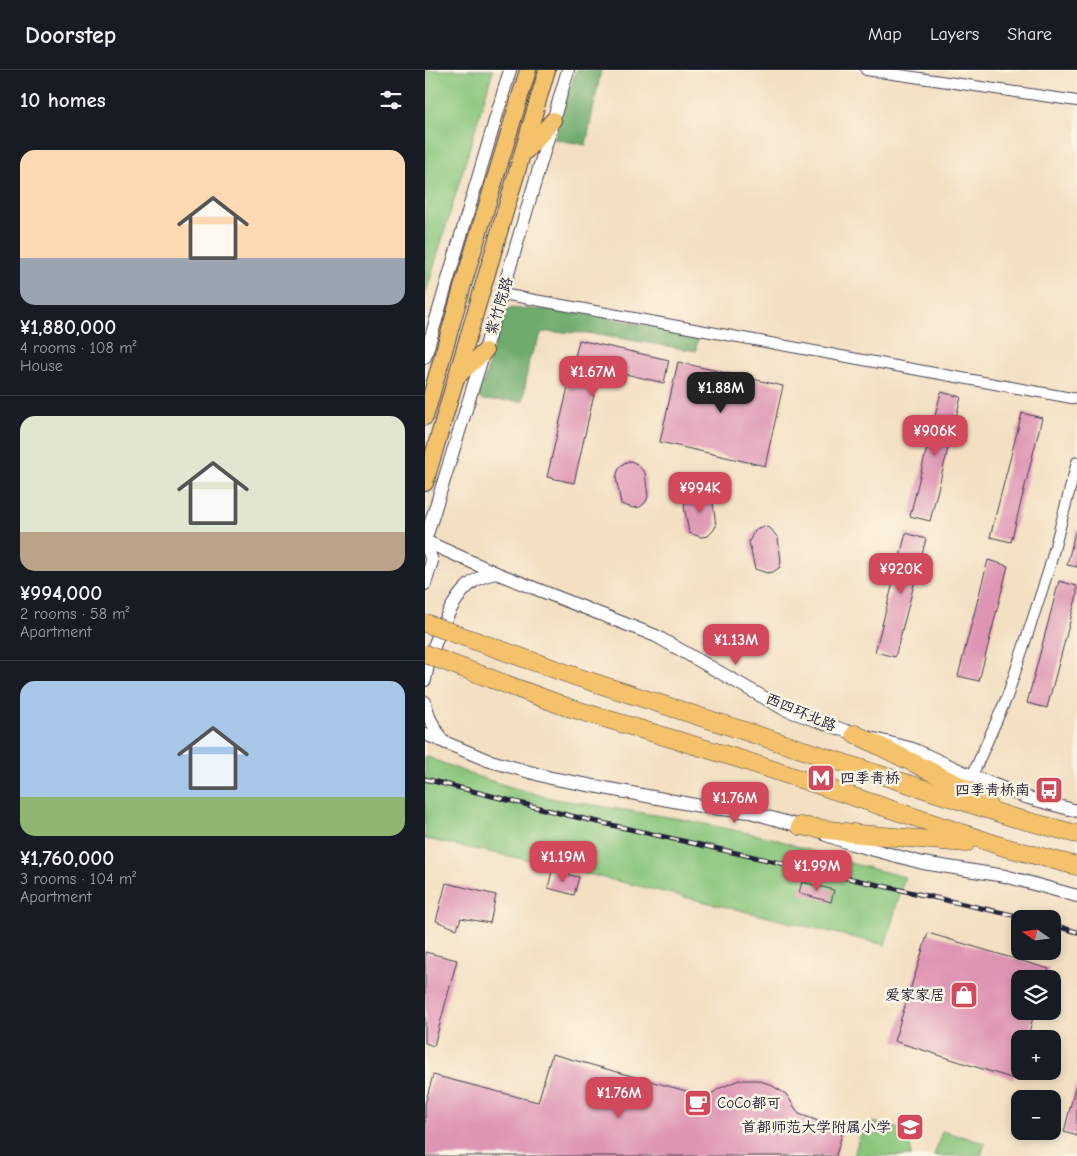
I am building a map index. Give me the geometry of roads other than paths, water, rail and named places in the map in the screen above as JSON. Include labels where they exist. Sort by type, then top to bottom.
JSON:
[{"type":"highway","points":[[425,623],[577,677],[1011,817],[1077,834]]},
{"type":"highway","points":[[425,654],[567,707],[743,760],[1004,848],[1077,866]]},
{"type":"highway","points":[[855,734],[962,787],[1011,817]]},
{"type":"highway","points":[[800,826],[860,834],[945,840],[1004,848]]},
{"type":"main road","points":[[425,417],[528,70]]},
{"type":"main road","name":"紫竹院路","points":[[425,483],[547,70]]},
{"type":"main road","points":[[523,155],[553,120]]},
{"type":"main road","points":[[458,376],[485,351]]},
{"type":"street","points":[[425,357],[510,70]]},
{"type":"street","name":"紫竹院路","points":[[425,541],[485,351],[568,70]]},
{"type":"street","points":[[866,70],[1077,101]]},
{"type":"street","points":[[502,294],[1077,399]]},
{"type":"street","points":[[972,776],[1007,697],[1049,569],[1077,462]]},
{"type":"street","points":[[425,541],[432,561],[425,584]]},
{"type":"street","name":"西四环北路","points":[[425,541],[496,573],[656,636],[784,708],[855,734],[913,749],[972,776],[1025,797],[1077,811]]},
{"type":"street","points":[[425,680],[436,642],[451,607],[468,586],[485,576],[496,573]]},
{"type":"street","points":[[425,702],[429,717],[441,739]]},
{"type":"street","points":[[425,734],[441,739],[487,760],[551,778],[711,808],[749,812],[800,826],[852,844],[923,863],[1005,876],[1077,896]]},
{"type":"railway","points":[[425,779],[567,815],[1011,915]]},
{"type":"railway","points":[[1061,927],[1077,932]]},
{"type":"place","name":"四季青桥","points":[[821,778]]},
{"type":"place","name":"四季青桥南","points":[[1049,790]]},
{"type":"place","name":"爱家家居","points":[[964,995]]},
{"type":"place","name":"CoCo都可","points":[[698,1103]]},
{"type":"place","name":"首都师范大学附属小学","points":[[910,1127]]}]
